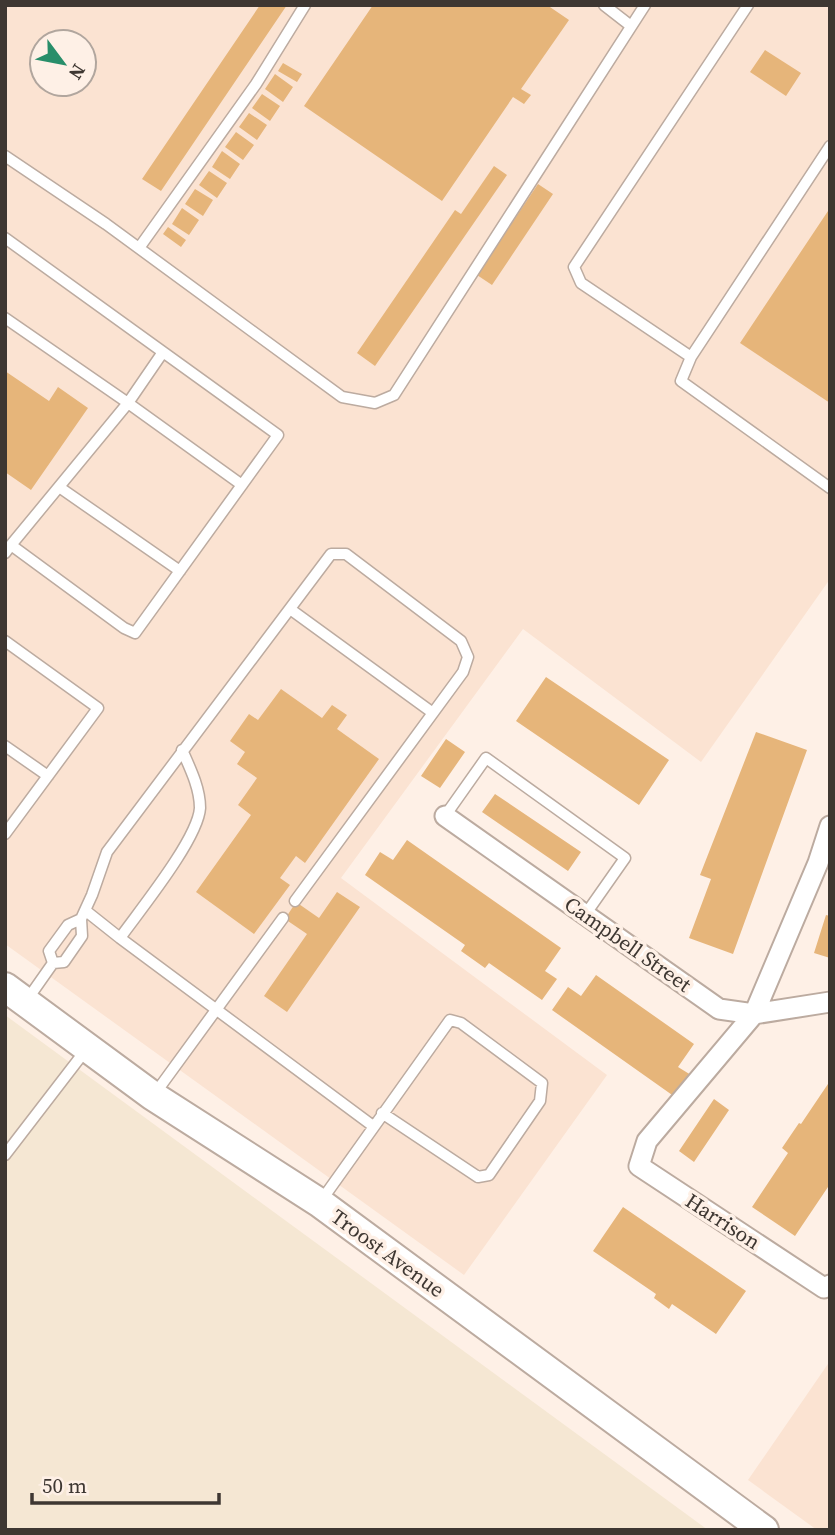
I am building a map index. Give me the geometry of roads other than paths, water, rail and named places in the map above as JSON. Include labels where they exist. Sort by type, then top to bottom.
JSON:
[{"type":"main road","name":"Troost Avenue","points":[[15,995],[153,1096],[320,1203],[764,1530]]},
{"type":"street","name":"Campbell Street","points":[[444,816],[719,1009],[754,1014],[830,1002]]},
{"type":"street","points":[[754,1014],[818,863],[830,826]]},
{"type":"street","name":"Harrison","points":[[754,1014],[647,1141],[639,1166],[824,1288],[830,1285]]},
{"type":"lane","points":[[139,248],[256,84],[304,5]]},
{"type":"lane","points":[[604,5],[631,26]]},
{"type":"lane","points":[[5,156],[139,248],[342,397],[375,403],[394,396],[645,5]]},
{"type":"lane","points":[[691,357],[581,283],[574,267],[748,5]]},
{"type":"lane","points":[[830,146],[691,357],[681,381],[830,488]]},
{"type":"lane","points":[[5,238],[163,352],[278,435],[135,633],[8,549],[128,403],[163,352]]},
{"type":"lane","points":[[5,318],[242,485]]},
{"type":"lane","points":[[59,487],[180,571]]},
{"type":"lane","points":[[15,995],[53,963],[64,962],[82,936],[83,915],[107,852],[331,554],[346,554],[461,641],[468,657],[463,672],[296,901]]},
{"type":"lane","points":[[290,609],[432,713]]},
{"type":"lane","points":[[5,641],[98,708],[5,834]]},
{"type":"lane","points":[[5,746],[48,776]]},
{"type":"lane","points":[[120,938],[165,877],[194,829],[200,808],[195,781],[182,750]]},
{"type":"lane","points":[[444,816],[486,758],[625,858],[585,915]]},
{"type":"lane","points":[[83,915],[120,938],[217,1008],[373,1126]]},
{"type":"lane","points":[[53,963],[49,951],[68,925],[83,915]]},
{"type":"lane","points":[[153,1096],[283,918]]},
{"type":"lane","points":[[320,1203],[382,1113],[450,1020],[461,1023],[542,1083],[540,1101],[489,1175],[478,1177],[382,1113]]},
{"type":"lane","points":[[5,1155],[87,1048]]}]
